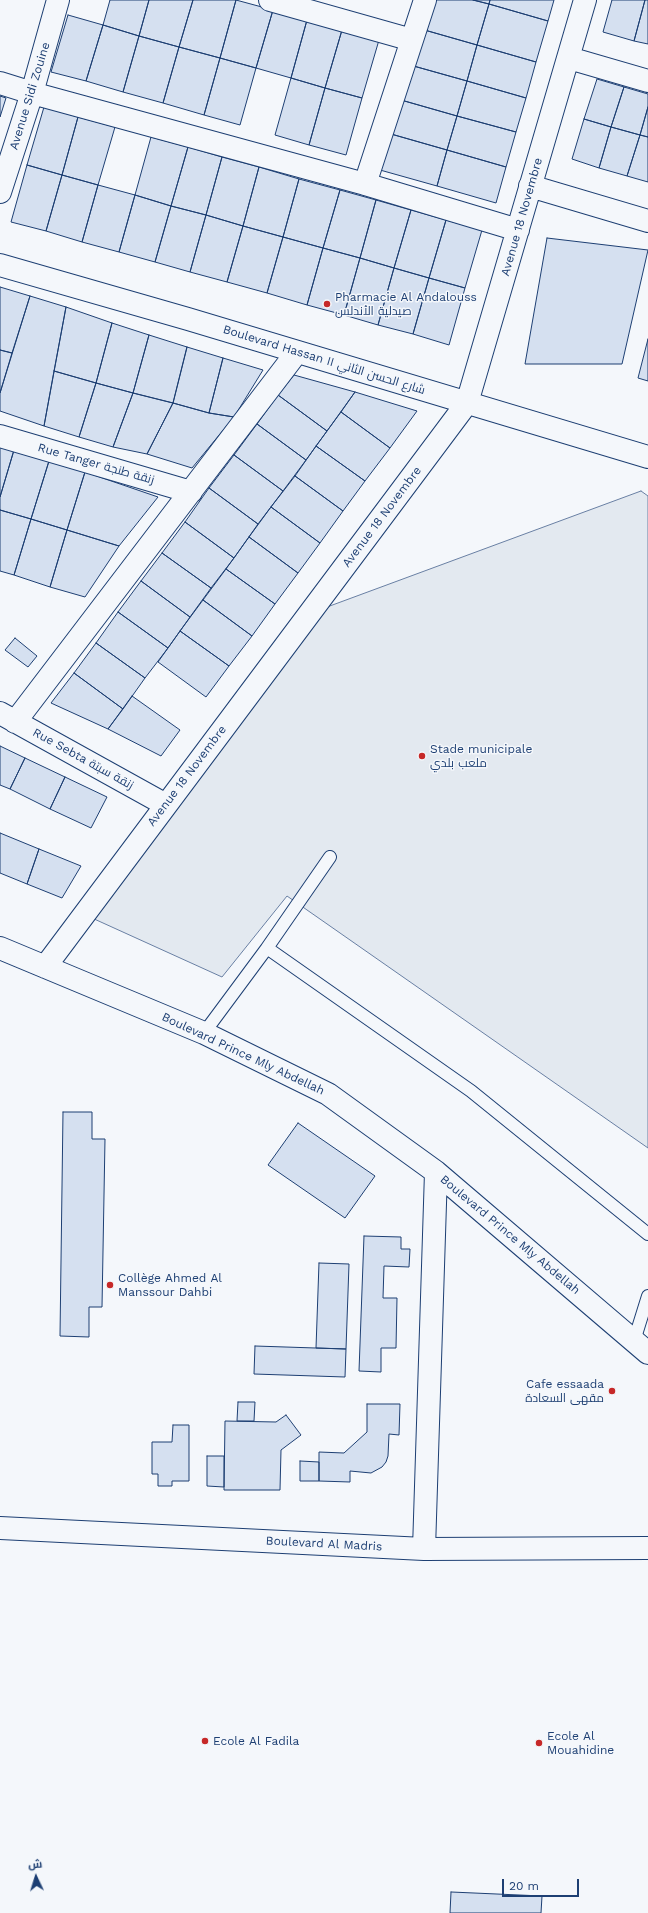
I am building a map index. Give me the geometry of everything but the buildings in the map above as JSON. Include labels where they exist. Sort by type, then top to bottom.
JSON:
[{"type":"street","name":"Avenue Sidi Zouine","points":[[0,192],[32,93],[58,0]]},
{"type":"street","points":[[270,0],[412,40]]},
{"type":"street","points":[[365,184],[425,0]]},
{"type":"street","name":"Avenue 18 Novembre","points":[[45,968],[467,404],[585,0]]},
{"type":"street","points":[[569,58],[648,80]]},
{"type":"street","points":[[0,83],[365,184],[518,230]]},
{"type":"street","points":[[530,186],[648,221]]},
{"type":"street","name":"Boulevard Hassan II شارع الحسن الثاني","points":[[0,265],[648,457]]},
{"type":"street","points":[[7,718],[191,492],[297,352]]},
{"type":"street","name":"Rue Tanger زنقة طنجة","points":[[0,436],[191,492]]},
{"type":"street","name":"Rue Sebta زنقة سبتة","points":[[7,718],[166,805]]},
{"type":"street","name":"Boulevard Prince Mly Abdellah","points":[[0,948],[204,1033],[328,1094],[436,1172],[641,1347]]},
{"type":"street","points":[[424,1549],[436,1172]]},
{"type":"street","name":"Boulevard Al Madris","points":[[0,1528],[424,1549],[648,1548]]},
{"type":"lane","points":[[204,1033],[267,948],[330,857]]},
{"type":"lane","points":[[267,948],[471,1091],[648,1234]]},
{"type":"lane","points":[[641,1347],[648,1296]]},
{"type":"shaded area","name":"Stade municipale ملعب بلدي","points":[[641,491],[648,496],[648,1148],[287,896],[222,977],[81,913],[300,617]]},
{"type":"place","name":"Pharmacie Al Andalouss صيدلية الأندلس","points":[[327,304]]},
{"type":"place","name":"Stade municipale ملعب بلدي","points":[[422,756]]},
{"type":"place","name":"Collège Ahmed Al Manssour Dahbi","points":[[110,1285]]},
{"type":"place","name":"Cafe essaada مقهى السعادة","points":[[612,1391]]},
{"type":"place","name":"Ecole Al Fadila","points":[[205,1741]]},
{"type":"place","name":"Ecole Al Mouahidine","points":[[539,1743]]}]
